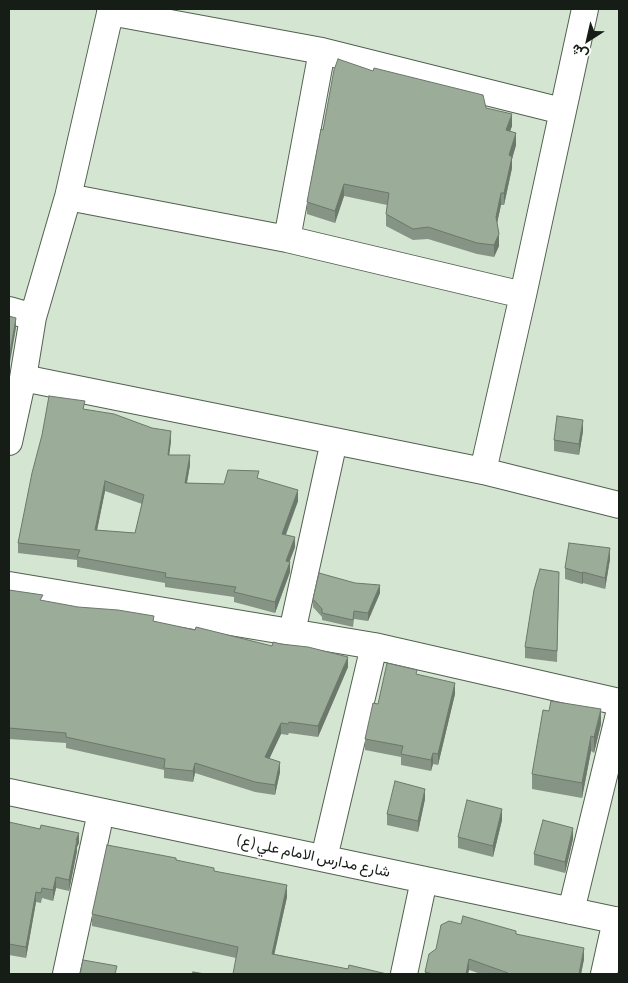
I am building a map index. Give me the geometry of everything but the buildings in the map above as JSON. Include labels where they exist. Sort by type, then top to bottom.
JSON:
[{"type":"street","points":[[483,471],[584,9]]},
{"type":"street","points":[[9,442],[34,317],[68,196],[110,10],[322,51],[562,111]]},
{"type":"street","points":[[287,240],[322,51]]},
{"type":"street","points":[[68,196],[287,240],[523,295]]},
{"type":"street","points":[[9,310],[34,317]]},
{"type":"street","points":[[23,378],[483,471],[619,505]]},
{"type":"street","points":[[292,632],[334,442]]},
{"type":"street","points":[[9,585],[374,646],[619,702]]},
{"type":"street","points":[[324,858],[374,646]]},
{"type":"street","points":[[571,911],[619,714]]},
{"type":"street","name":"شارع مدارس الامام علي (ع)","points":[[9,792],[618,921]]},
{"type":"street","points":[[66,974],[101,812]]},
{"type":"street","points":[[404,974],[424,880]]},
{"type":"street","points":[[604,974],[618,921]]}]
